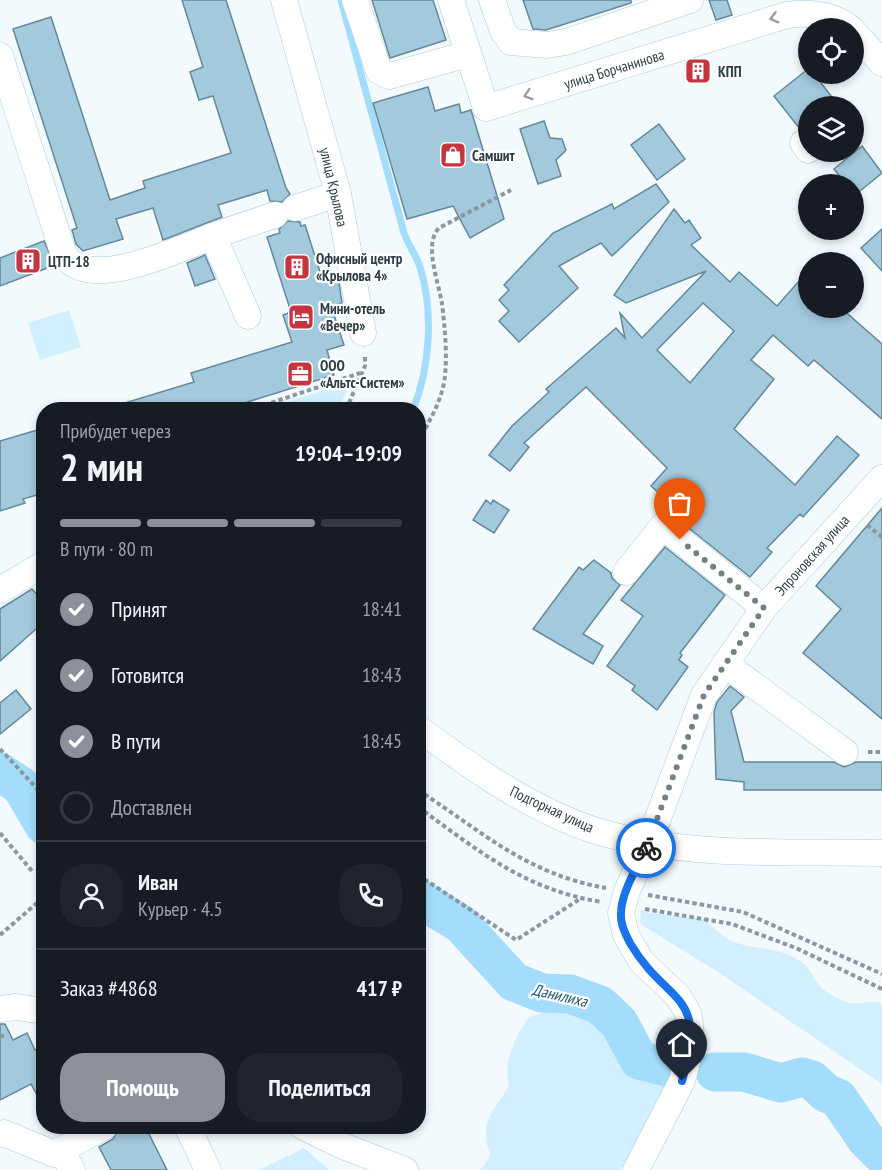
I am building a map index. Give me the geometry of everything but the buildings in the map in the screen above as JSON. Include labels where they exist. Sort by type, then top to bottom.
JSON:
[{"type":"street","name":"улица Крылова","points":[[284,0],[338,194],[363,333]]},
{"type":"street","points":[[355,0],[379,71],[383,75],[389,76],[468,54]]},
{"type":"street","name":"улица Борчанинова","points":[[451,0],[486,108],[787,15],[822,15],[831,18]]},
{"type":"street","points":[[492,0],[503,31],[511,42],[547,45],[566,42],[690,0]]},
{"type":"street","points":[[864,43],[882,63]]},
{"type":"street","points":[[0,56],[63,252],[71,264],[90,268],[130,267],[338,194]]},
{"type":"street","points":[[213,236],[248,316]]},
{"type":"street","name":"Эпроновская улица","points":[[649,842],[704,695],[764,608],[882,478]]},
{"type":"street","points":[[626,572],[663,526],[764,608]]},
{"type":"street","points":[[0,590],[36,569]]},
{"type":"street","points":[[724,664],[845,752]]},
{"type":"street","name":"Подгорная улица","points":[[426,733],[512,791],[600,832],[649,842],[708,850],[882,853]]},
{"type":"street","points":[[636,1170],[682,1081],[690,1049],[690,1024],[684,1004],[641,961],[622,926],[622,905],[649,842]]},
{"type":"street","points":[[0,1009],[16,1006],[36,1010]]},
{"type":"street","points":[[0,1134],[4,1132],[67,1160],[96,1134]]},
{"type":"street","points":[[191,1134],[208,1170]]},
{"type":"street","points":[[319,1134],[405,1170]]},
{"type":"path","points":[[426,426],[437,403],[444,379],[442,306],[433,253],[433,236],[439,228],[511,190]]},
{"type":"path","points":[[350,402],[358,385],[360,373],[365,366],[363,333]]},
{"type":"path","points":[[274,402],[360,373]]},
{"type":"path","points":[[862,521],[882,537]]},
{"type":"path","points":[[0,749],[36,787]]},
{"type":"path","points":[[0,833],[32,871]]},
{"type":"path","points":[[426,880],[516,940],[581,899]]},
{"type":"path","points":[[0,935],[36,904]]},
{"type":"shaded area","points":[[69,310],[81,347],[40,360],[28,323]]},
{"type":"shaded area","points":[[352,381],[342,402],[288,402]]},
{"type":"shaded area","points":[[641,910],[706,919],[718,931],[740,944],[775,951],[800,961],[822,988],[843,1001],[879,1002],[882,1005],[882,1084],[718,972],[640,924]]},
{"type":"shaded area","points":[[561,1003],[575,1004],[598,1011],[609,1019],[632,1057],[640,1064],[652,1070],[669,1072],[672,1075],[625,1165],[619,1170],[480,1170],[490,1155],[486,1140],[488,1119],[509,1085],[507,1068],[511,1050],[519,1032],[529,1017],[546,1012]]},
{"type":"shaded area","points":[[304,1148],[329,1170],[259,1170]]},
{"type":"waterway","points":[[341,0],[404,233],[418,263],[424,284],[428,339],[423,376],[416,402]]},
{"type":"waterway","name":"Данилиха","points":[[0,772],[21,786],[36,811]]},
{"type":"waterway","name":"Данилиха","points":[[426,903],[461,924],[514,982],[542,993],[570,994],[600,1005],[619,1023],[639,1060],[669,1068]]},
{"type":"waterway","name":"Данилиха","points":[[715,1072],[744,1072],[781,1083],[802,1077],[812,1080],[826,1093],[838,1098],[866,1139],[882,1155]]},
{"type":"way so far","points":[[646,848],[704,695],[744,633],[764,608],[680,540]]},
{"type":"place","name":"КПП","points":[[698,71]]},
{"type":"place","name":"Самшит","points":[[453,155]]},
{"type":"place","name":"ЦТП-18","points":[[28,261]]},
{"type":"place","name":"Офисный центр «Крылова 4»","points":[[297,267]]},
{"type":"place","name":"Мини-отель «Вечер»","points":[[301,317]]},
{"type":"place","name":"ООО «Альтс-Систем»","points":[[300,374]]},
{"type":"route","points":[[646,848],[622,905],[622,926],[641,961],[678,996],[688,1013],[690,1049],[682,1081]]}]
